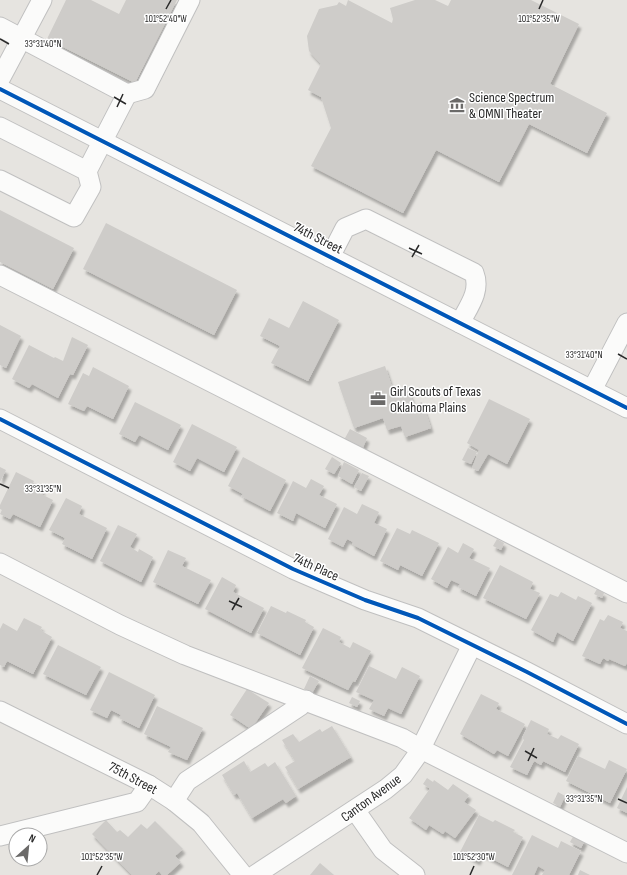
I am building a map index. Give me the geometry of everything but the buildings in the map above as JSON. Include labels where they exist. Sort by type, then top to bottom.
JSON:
[{"type":"street","points":[[0,80],[42,0]]},
{"type":"street","points":[[0,27],[127,94],[145,89],[190,0]]},
{"type":"street","name":"74th Street","points":[[0,89],[627,408]]},
{"type":"street","points":[[0,180],[74,217],[91,187],[87,171],[127,94]]},
{"type":"street","points":[[0,127],[87,171]]},
{"type":"street","points":[[330,257],[345,228],[366,218],[474,273],[478,283],[475,293],[460,323]]},
{"type":"street","points":[[0,274],[627,593]]},
{"type":"street","points":[[592,390],[627,322]]},
{"type":"street","name":"74th Place","points":[[0,419],[293,569],[365,600],[418,618],[627,724]]},
{"type":"street","points":[[0,563],[120,625],[185,655],[402,738],[627,853]]},
{"type":"street","name":"Canton Avenue","points":[[256,875],[386,790],[403,775],[421,749],[472,645]]},
{"type":"street","points":[[174,801],[187,781],[300,706],[306,700]]},
{"type":"street","name":"75th Street","points":[[0,711],[148,785],[174,801],[201,823],[243,875]]},
{"type":"street","points":[[0,836],[137,802],[148,785]]},
{"type":"street","points":[[355,810],[383,850],[415,875]]},
{"type":"cycle path","points":[[0,89],[627,408]]},
{"type":"cycle path","points":[[0,419],[293,569],[365,600],[418,618],[627,724]]},
{"type":"place","name":"Science Spectrum & OMNI Theater","points":[[457,105]]},
{"type":"place","name":"Girl Scouts of Texas Oklahoma Plains","points":[[378,399]]}]
